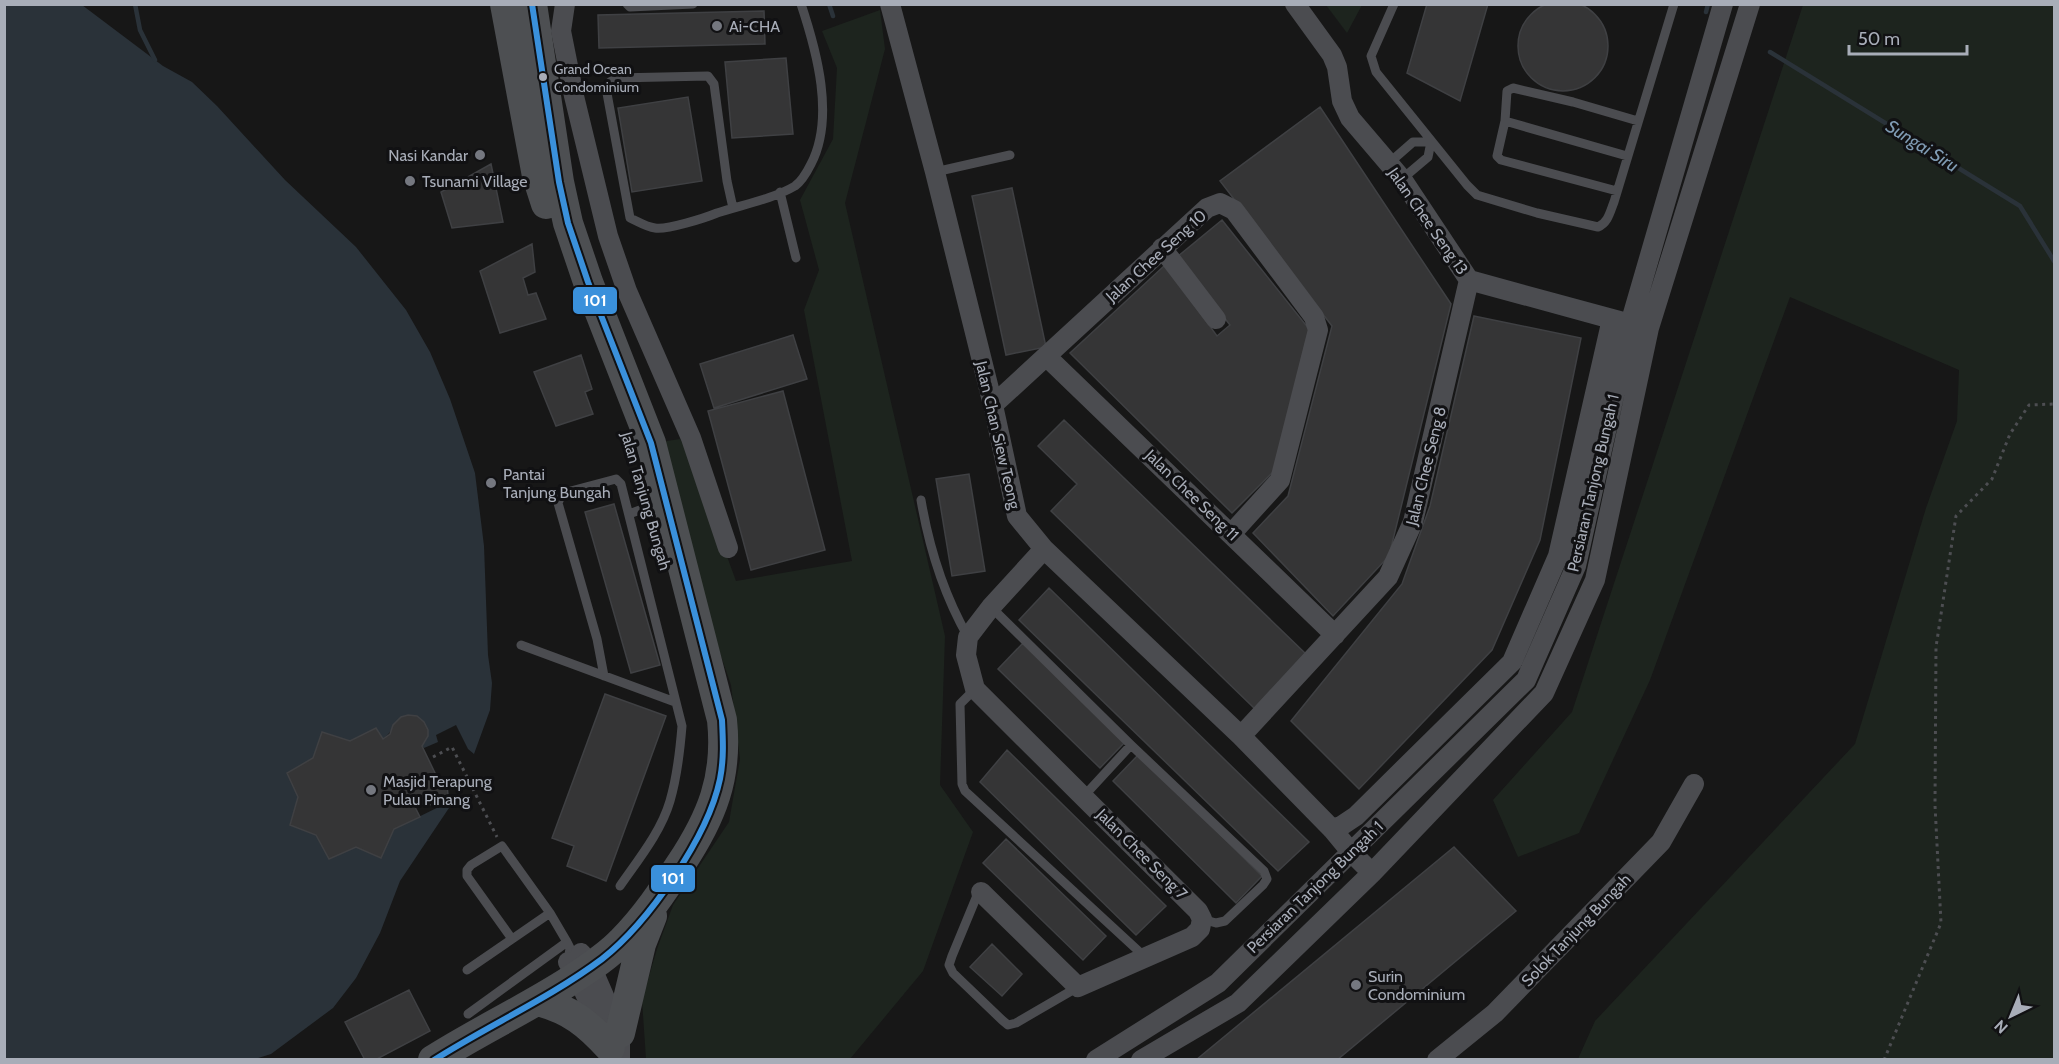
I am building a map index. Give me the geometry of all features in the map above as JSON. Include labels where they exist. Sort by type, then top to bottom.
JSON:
[{"type":"main road","name":"Jalan Tanjung Bungah","points":[[505,4],[537,176],[566,271],[634,447],[638,510],[704,714],[708,737],[706,771],[694,808],[675,844],[619,919],[576,958]]},
{"type":"main road","name":"Jalan Tanjung Bungah","points":[[532,4],[559,182],[568,224],[588,282],[651,443],[722,720],[724,742],[716,795],[709,816],[694,844],[665,888],[646,915],[621,942],[576,958]]},
{"type":"main road","points":[[539,56],[543,24],[549,4]]},
{"type":"main road","points":[[538,1001],[555,1005],[576,1015],[616,1050],[641,944],[665,888]]},
{"type":"main road","points":[[433,1059],[538,1001],[576,958]]},
{"type":"main road","points":[[417,1059],[576,958]]},
{"type":"street","points":[[565,4],[561,30],[574,96],[608,236],[627,291],[691,438],[728,548]]},
{"type":"street","name":"Jalan Chan Siew Teong","points":[[890,4],[993,405],[1017,516],[1044,549],[1241,736],[1372,873]]},
{"type":"street","name":"Jalan Chee Seng 13","points":[[1295,4],[1332,55],[1337,67],[1342,101],[1350,118],[1402,179],[1469,280],[1630,323]]},
{"type":"street","name":"Persiaran Tanjong Bungah 1","points":[[1332,829],[1356,816],[1512,662],[1558,556],[1630,323],[1723,4]]},
{"type":"street","name":"Persiaran Tanjong Bungah 1","points":[[1096,1059],[1218,982],[1526,680],[1576,566],[1630,323],[1750,4]]},
{"type":"street","name":"Jalan Chee Seng 10","points":[[993,405],[1207,208],[1220,203],[1234,210],[1314,318],[1318,330],[1280,480],[1232,533]]},
{"type":"street","points":[[1162,248],[1216,319]]},
{"type":"street","name":"Jalan Chee Seng 8","points":[[1241,736],[1388,577],[1413,522],[1469,280]]},
{"type":"street","name":"Persiaran Tanjong Bungah 1","points":[[1141,1059],[1238,1003],[1372,873],[1544,693],[1595,580],[1630,323]]},
{"type":"street","name":"Jalan Chee Seng 11","points":[[1047,357],[1232,533],[1335,635]]},
{"type":"street","points":[[975,689],[966,655],[968,637],[991,607],[1044,549]]},
{"type":"street","name":"Jalan Chee Seng 7","points":[[975,689],[1198,911],[1202,919]]},
{"type":"street","name":"Solok Tanjung Bungah","points":[[1437,1059],[1495,1013],[1661,842],[1694,784]]},
{"type":"street","points":[[1356,816],[1372,832]]},
{"type":"street","points":[[981,892],[1078,987],[1192,937],[1200,929],[1202,919]]},
{"type":"street","points":[[576,958],[616,1050]]},
{"type":"lane","points":[[627,4],[630,7],[693,4]]},
{"type":"lane","points":[[733,208],[727,181],[714,84],[708,76],[616,78],[606,88],[630,218],[644,226],[658,229],[709,216],[733,208],[780,192],[796,185],[806,175],[820,144],[824,118],[818,71],[801,4]]},
{"type":"lane","points":[[1394,4],[1371,56],[1376,72],[1431,142],[1477,195],[1598,228],[1608,218],[1674,4]]},
{"type":"lane","points":[[1617,191],[1501,160],[1497,156],[1497,150],[1505,121],[1507,91],[1513,88],[1638,121]]},
{"type":"lane","points":[[1505,121],[1627,156]]},
{"type":"lane","points":[[1389,163],[1413,142],[1431,142]]},
{"type":"lane","points":[[1402,179],[1428,158],[1431,142]]},
{"type":"lane","points":[[935,172],[1010,155]]},
{"type":"lane","points":[[780,192],[796,258]]},
{"type":"lane","points":[[604,676],[597,639],[558,503],[561,496],[567,492],[616,479],[638,510],[675,702],[682,726],[678,762],[669,802],[652,839],[620,886]]},
{"type":"lane","points":[[921,500],[925,525],[935,557],[955,615],[968,637]]},
{"type":"lane","points":[[991,607],[1131,745],[1264,871],[1267,879],[1263,885],[1225,921],[1216,923],[1202,919]]},
{"type":"lane","points":[[521,645],[675,702]]},
{"type":"lane","points":[[975,689],[960,704],[962,784],[965,790],[1145,957]]},
{"type":"lane","points":[[1084,796],[1131,745]]},
{"type":"lane","points":[[468,1014],[576,958],[550,913],[502,846],[471,865],[467,870],[467,876],[512,939]]},
{"type":"lane","points":[[981,892],[976,898],[949,965],[954,973],[1008,1025],[1016,1023],[1078,987]]},
{"type":"lane","points":[[467,970],[550,913]]},
{"type":"path","points":[[1884,1059],[1941,922],[1935,804],[1936,647],[1956,516],[1992,479],[2010,435],[2030,405],[2055,404]]},
{"type":"path","points":[[433,756],[452,747],[502,846]]},
{"type":"shaded area","points":[[5,5],[82,5],[163,66],[192,82],[217,106],[285,180],[356,247],[406,310],[430,352],[450,399],[475,473],[484,546],[488,655],[492,683],[490,710],[474,754],[468,749],[456,725],[436,735],[438,742],[424,748],[422,746],[428,737],[408,715],[400,719],[383,739],[376,728],[350,741],[322,732],[313,758],[287,773],[298,797],[290,825],[316,835],[329,859],[356,847],[381,858],[394,829],[455,799],[400,881],[380,933],[356,978],[333,1008],[271,1054],[255,1059],[5,1060]]},
{"type":"shaded area","points":[[1326,5],[1362,5],[1347,33]]},
{"type":"shaded area","points":[[1803,5],[2054,5],[2054,1059],[1578,1059],[1595,1021],[1855,744],[1926,508],[1957,421],[1959,370],[1790,297],[1650,680],[1579,833],[1518,857],[1493,800],[1572,712]]},
{"type":"shaded area","points":[[880,10],[885,49],[845,203],[945,636],[940,785],[973,832],[923,971],[850,1059],[646,1059],[642,1000],[657,949],[673,905],[729,822],[740,759],[731,685],[683,546],[661,444],[680,439],[687,447],[736,581],[852,561],[804,310],[819,270],[800,200],[833,139],[837,68],[822,31]]},
{"type":"building","points":[[1563,1],[1580,5],[1595,14],[1604,29],[1608,46],[1604,63],[1595,78],[1580,87],[1563,91],[1546,87],[1531,78],[1522,63],[1518,46],[1522,29],[1531,14],[1546,5]]},
{"type":"building","points":[[1427,4],[1488,4],[1460,101],[1407,73]]},
{"type":"building","points":[[764,11],[765,44],[599,48],[598,15]]},
{"type":"building","points":[[786,58],[793,134],[732,138],[725,62]]},
{"type":"building","points":[[688,97],[702,181],[632,192],[618,108]]},
{"type":"building","points":[[1320,107],[1451,304],[1389,556],[1333,616],[1253,533],[1288,496],[1332,326],[1220,181]]},
{"type":"building","points":[[491,164],[503,222],[452,228],[441,192]]},
{"type":"building","points":[[1012,188],[1046,347],[1006,355],[972,196]]},
{"type":"building","points":[[1222,220],[1309,329],[1274,471],[1232,513],[1070,353],[1165,265],[1217,336],[1230,325],[1177,257]]},
{"type":"building","points":[[532,244],[535,272],[523,278],[528,295],[536,293],[546,319],[500,333],[480,271]]},
{"type":"building","points":[[1474,316],[1581,338],[1540,540],[1492,650],[1359,789],[1291,721],[1402,584],[1430,506]]},
{"type":"building","points":[[793,335],[807,379],[714,408],[700,364]]},
{"type":"building","points":[[581,355],[592,389],[585,392],[593,414],[556,426],[534,372]]},
{"type":"building","points":[[783,391],[825,550],[751,570],[708,411]]},
{"type":"building","points":[[1064,420],[1307,655],[1255,709],[1051,511],[1077,484],[1038,446]]},
{"type":"building","points":[[969,474],[985,571],[952,576],[936,479]]},
{"type":"building","points":[[614,504],[660,665],[631,673],[585,512]]},
{"type":"building","points":[[1049,588],[1309,842],[1278,871],[1019,620]]},
{"type":"building","points":[[1023,643],[1125,742],[1100,768],[998,669]]},
{"type":"building","points":[[605,694],[666,716],[606,881],[567,866],[574,846],[552,838]]},
{"type":"building","name":"Masjid Terapung Pulau Pinang","points":[[417,716],[428,730],[428,736],[422,746],[436,775],[447,785],[448,795],[444,802],[437,805],[421,804],[415,807],[420,817],[394,829],[381,858],[356,847],[329,859],[316,835],[290,825],[298,797],[287,773],[313,758],[322,732],[350,741],[376,728],[383,739],[390,734],[393,725],[401,717]]},
{"type":"building","points":[[1007,750],[1166,906],[1136,935],[980,782]]},
{"type":"building","points":[[1139,754],[1262,876],[1236,903],[1113,781]]},
{"type":"building","points":[[1006,839],[1106,936],[1083,960],[983,863]]},
{"type":"building","name":"Surin Condominium","points":[[1454,847],[1516,911],[1337,1060],[1196,1060]]},
{"type":"building","points":[[992,944],[1022,974],[1002,996],[970,967]]},
{"type":"building","points":[[409,990],[430,1031],[375,1060],[365,1060],[345,1022]]},
{"type":"waterway","points":[[135,4],[140,30],[155,60]]},
{"type":"waterway","points":[[829,4],[833,16]]},
{"type":"waterway","name":"Sungai Siru","points":[[1706,12],[1708,4]]},
{"type":"waterway","name":"Sungai Siru","points":[[1770,52],[2020,206],[2054,261]]},
{"type":"transit line","name":"101","points":[[434,1060],[562,986],[602,959],[620,943],[656,902],[690,852],[713,802],[722,764],[722,720],[651,443],[588,282],[568,223],[559,182],[532,4]]},
{"type":"place","name":"Ai-CHA","points":[[717,26]]},
{"type":"place","name":"Grand Ocean Condominium","points":[[543,77]]},
{"type":"place","name":"Nasi Kandar","points":[[480,155]]},
{"type":"place","name":"Tsunami Village","points":[[410,181]]},
{"type":"place","name":"Pantai Tanjung Bungah","points":[[491,483]]},
{"type":"place","name":"Masjid Terapung Pulau Pinang","points":[[371,790]]},
{"type":"place","name":"Surin Condominium","points":[[1356,985]]}]
